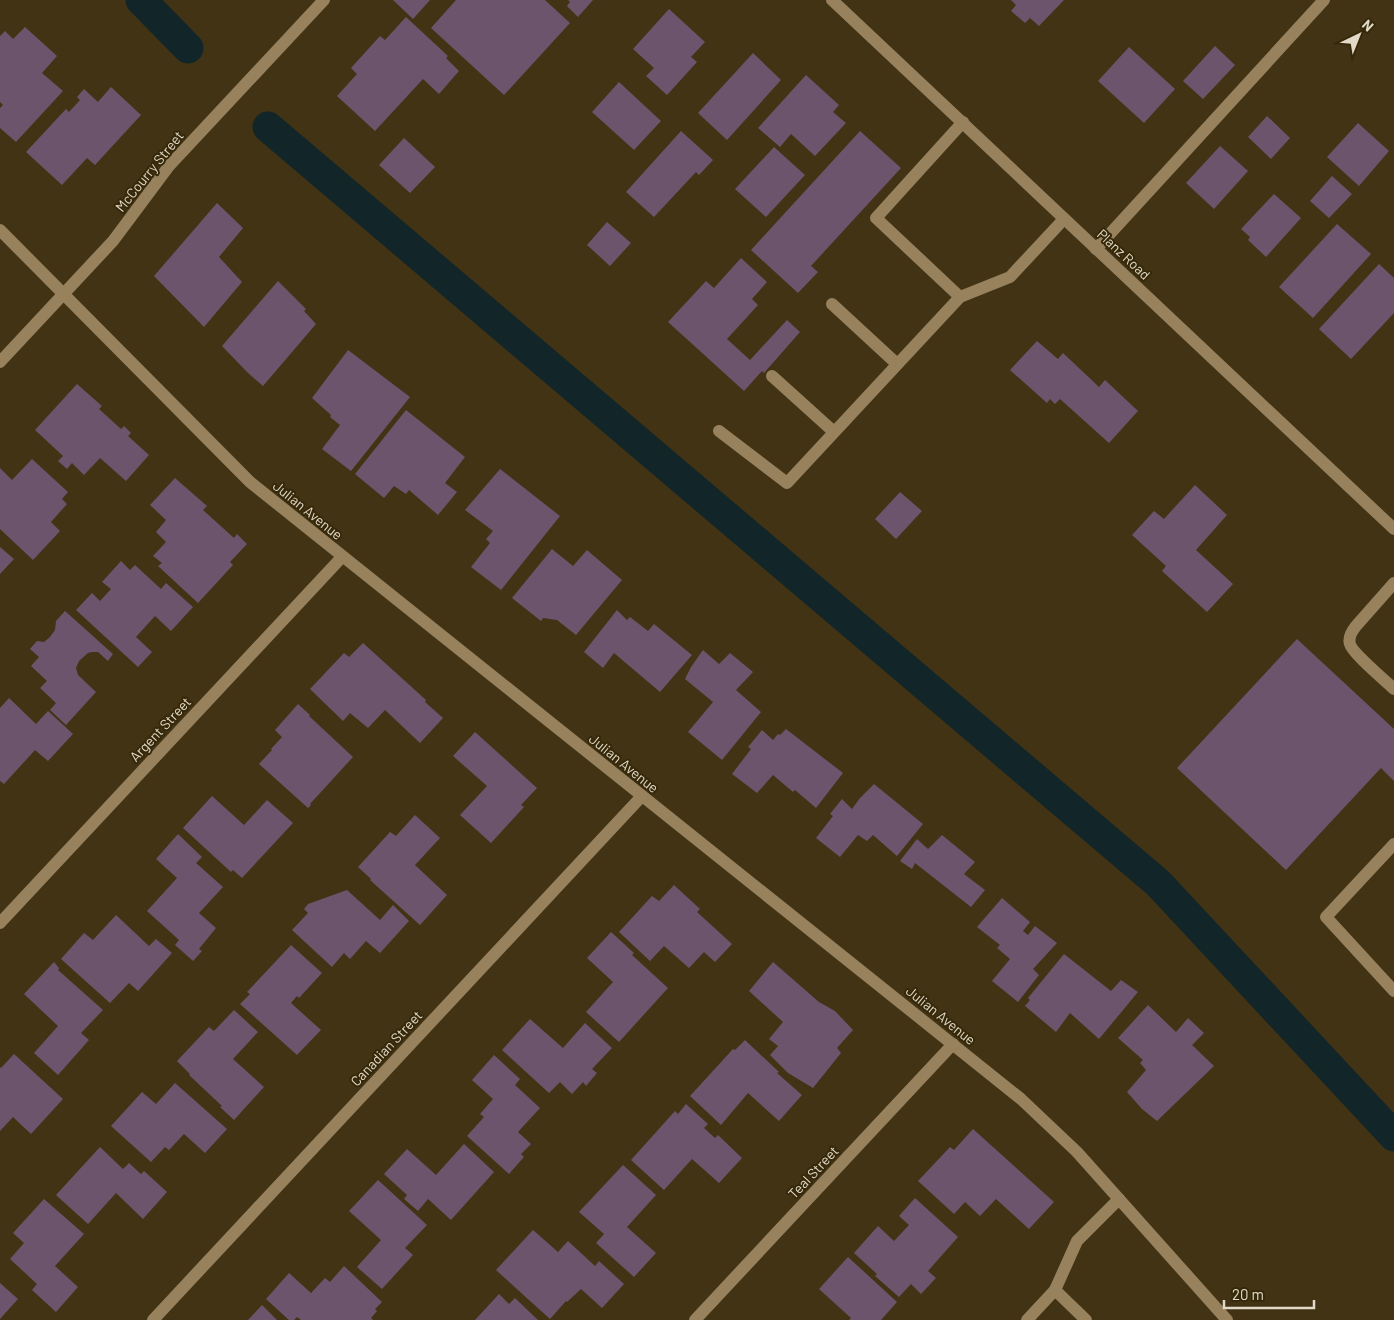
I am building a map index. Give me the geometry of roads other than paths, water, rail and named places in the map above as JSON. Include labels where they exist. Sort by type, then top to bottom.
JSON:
[{"type":"street","name":"McCourry Street","points":[[0,362],[113,241],[169,166],[324,0]]},
{"type":"street","name":"Planz Road","points":[[832,0],[1394,529]]},
{"type":"street","points":[[1096,249],[1324,0]]},
{"type":"street","points":[[960,297],[876,218],[962,122]]},
{"type":"street","points":[[719,431],[787,483],[960,297],[1010,277],[1064,218]]},
{"type":"street","name":"Julian Avenue","points":[[0,230],[250,482],[1021,1099],[1077,1152],[1227,1320]]},
{"type":"street","points":[[832,304],[898,364]]},
{"type":"street","points":[[772,376],[834,432]]},
{"type":"street","name":"Argent Street","points":[[0,923],[342,556]]},
{"type":"street","points":[[1394,583],[1356,626],[1351,633],[1350,644],[1354,652],[1394,689]]},
{"type":"street","name":"Canadian Street","points":[[153,1320],[642,796]]},
{"type":"street","points":[[1394,844],[1326,917],[1394,992]]},
{"type":"street","name":"Teal Street","points":[[695,1320],[953,1044]]},
{"type":"street","points":[[1027,1320],[1055,1290],[1077,1241],[1119,1199]]},
{"type":"street","points":[[1055,1290],[1086,1320]]},
{"type":"waterway","points":[[141,0],[188,48]]},
{"type":"waterway","points":[[268,127],[1158,883],[1394,1136]]}]
